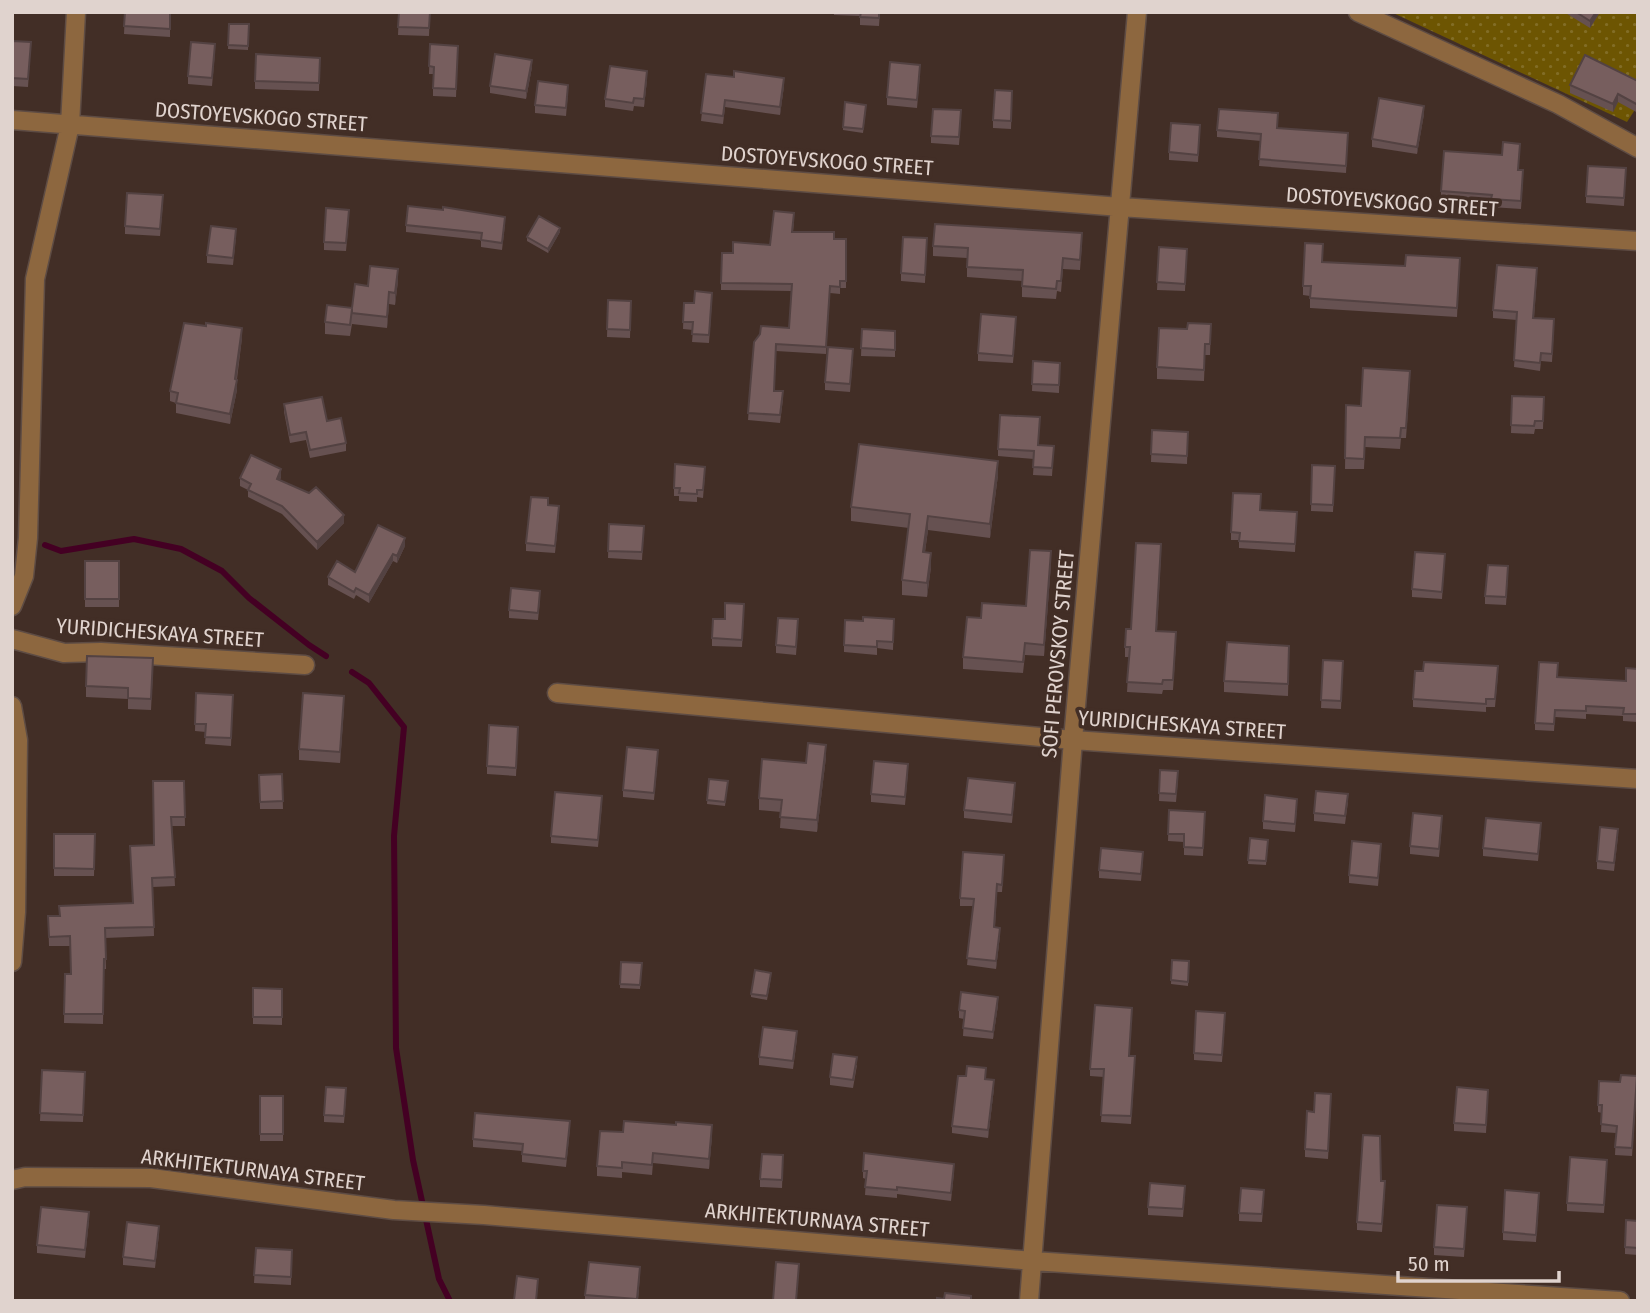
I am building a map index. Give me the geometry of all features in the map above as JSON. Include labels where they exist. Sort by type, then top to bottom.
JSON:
[{"type":"street","points":[[12,606],[24,576],[28,538],[35,279],[70,125],[76,12]]},
{"type":"street","name":"SOFI PEROVSKOY STREET","points":[[1029,1301],[1073,740],[1137,12]]},
{"type":"street","points":[[1358,12],[1558,104],[1638,148]]},
{"type":"street","name":"DOSTOYEVSKOGO STREET","points":[[12,120],[1120,207],[1638,241]]},
{"type":"street","name":"YURIDICHESKAYA STREET","points":[[12,639],[64,653],[101,652],[305,665]]},
{"type":"street","name":"YURIDICHESKAYA STREET","points":[[557,693],[1073,740],[1638,779]]},
{"type":"street","points":[[12,706],[18,740],[16,912],[12,962]]},
{"type":"street","name":"ARKHITEKTURNAYA STREET","points":[[12,1180],[25,1177],[151,1178],[394,1210],[484,1215],[1033,1261],[1620,1301]]},
{"type":"shaded area","points":[[1391,12],[1638,12],[1638,105],[1627,122]]},
{"type":"building","points":[[125,12],[170,12],[170,29],[124,26]]},
{"type":"building","points":[[399,12],[430,12],[429,28],[398,27]]},
{"type":"building","points":[[861,12],[879,12],[879,18],[860,17]]},
{"type":"building","points":[[1576,12],[1596,12],[1590,21]]},
{"type":"building","points":[[229,24],[249,24],[248,46],[228,45]]},
{"type":"building","points":[[12,41],[31,42],[28,79],[12,78]]},
{"type":"building","points":[[191,42],[215,44],[212,78],[188,76]]},
{"type":"building","points":[[430,44],[458,46],[456,89],[433,88],[434,67],[429,66]]},
{"type":"building","points":[[256,54],[320,58],[319,83],[255,81]]},
{"type":"building","points":[[495,54],[532,60],[526,91],[490,86]]},
{"type":"building","points":[[1585,55],[1638,81],[1638,105],[1618,94],[1613,104],[1570,85]]},
{"type":"building","points":[[890,62],[920,65],[917,100],[887,97]]},
{"type":"building","points":[[610,66],[647,71],[644,99],[634,98],[633,103],[605,99]]},
{"type":"building","points":[[734,71],[784,78],[780,107],[725,100],[723,116],[701,113],[706,74],[734,77]]},
{"type":"building","points":[[538,81],[568,85],[566,108],[535,105]]},
{"type":"building","points":[[995,90],[1012,91],[1011,121],[993,120]]},
{"type":"building","points":[[1379,98],[1424,106],[1417,147],[1372,139]]},
{"type":"building","points":[[845,102],[866,105],[863,129],[843,127]]},
{"type":"building","points":[[933,109],[961,110],[959,137],[931,136]]},
{"type":"building","points":[[1219,109],[1278,113],[1277,128],[1348,133],[1346,166],[1259,159],[1261,134],[1217,130]]},
{"type":"building","points":[[1171,123],[1200,125],[1198,155],[1169,152]]},
{"type":"building","points":[[1503,142],[1520,144],[1518,170],[1523,170],[1521,201],[1491,199],[1492,195],[1441,191],[1444,151],[1502,155]]},
{"type":"building","points":[[1588,166],[1626,168],[1624,198],[1586,196]]},
{"type":"building","points":[[127,193],[163,195],[160,229],[125,226]]},
{"type":"building","points":[[408,206],[443,210],[443,207],[505,217],[502,243],[481,240],[482,233],[406,225]]},
{"type":"building","points":[[326,208],[349,210],[346,243],[324,242]]},
{"type":"building","points":[[774,211],[794,213],[792,232],[834,232],[834,239],[846,239],[846,281],[840,281],[840,287],[830,286],[826,347],[776,344],[774,391],[783,391],[780,415],[748,413],[754,342],[760,334],[761,326],[789,328],[792,284],[721,283],[722,253],[733,253],[733,242],[770,245]]},
{"type":"building","points":[[539,216],[560,228],[548,249],[527,237]]},
{"type":"building","points":[[935,224],[1082,233],[1080,260],[1063,258],[1061,281],[1057,281],[1056,289],[1022,286],[1023,270],[967,267],[968,248],[933,246]]},
{"type":"building","points":[[211,226],[236,229],[233,258],[207,255]]},
{"type":"building","points":[[903,237],[927,238],[925,275],[901,273]]},
{"type":"building","points":[[1305,243],[1323,244],[1322,262],[1405,266],[1406,255],[1460,258],[1457,308],[1310,298],[1311,286],[1303,286]]},
{"type":"building","points":[[1159,247],[1187,249],[1185,284],[1157,282]]},
{"type":"building","points":[[1497,265],[1537,268],[1533,318],[1554,319],[1552,354],[1541,353],[1540,363],[1514,360],[1517,312],[1493,310]]},
{"type":"building","points":[[370,266],[398,269],[395,293],[389,292],[387,317],[352,313],[352,309],[350,325],[325,322],[327,305],[352,308],[355,284],[368,286]]},
{"type":"building","points":[[695,291],[712,293],[709,335],[692,334],[693,322],[683,322],[684,303],[694,303]]},
{"type":"building","points":[[608,300],[631,301],[630,330],[607,329]]},
{"type":"building","points":[[981,314],[1016,317],[1013,356],[978,353]]},
{"type":"building","points":[[184,323],[242,328],[237,380],[230,414],[176,403],[178,393],[170,391]]},
{"type":"building","points":[[1188,323],[1211,324],[1210,344],[1205,344],[1204,370],[1157,367],[1159,328],[1187,329]]},
{"type":"building","points":[[862,329],[895,331],[895,350],[861,348]]},
{"type":"building","points":[[828,347],[853,349],[850,384],[825,382]]},
{"type":"building","points":[[1033,361],[1060,363],[1059,385],[1032,384]]},
{"type":"building","points":[[1363,368],[1410,371],[1406,428],[1401,428],[1400,438],[1365,437],[1364,459],[1345,458],[1346,405],[1361,406]]},
{"type":"building","points":[[1512,396],[1544,397],[1543,421],[1535,421],[1534,426],[1511,425]]},
{"type":"building","points":[[322,397],[327,421],[341,418],[346,443],[310,450],[306,432],[290,435],[284,404]]},
{"type":"building","points":[[1000,415],[1040,417],[1038,445],[1054,446],[1052,468],[1033,467],[1034,451],[998,449]]},
{"type":"building","points":[[1152,430],[1188,432],[1187,456],[1151,454]]},
{"type":"building","points":[[859,444],[998,461],[990,524],[928,516],[923,552],[931,553],[927,583],[902,580],[910,514],[851,507]]},
{"type":"building","points":[[251,455],[281,469],[277,479],[309,493],[316,487],[344,515],[317,542],[282,506],[248,490],[251,484],[240,478]]},
{"type":"building","points":[[675,464],[705,467],[703,490],[697,490],[697,494],[679,493],[680,488],[674,488]]},
{"type":"building","points":[[1312,465],[1335,466],[1333,505],[1311,504]]},
{"type":"building","points":[[1233,493],[1261,494],[1260,510],[1297,512],[1295,544],[1239,541],[1240,533],[1231,532]]},
{"type":"building","points":[[531,497],[548,498],[548,505],[559,506],[555,546],[526,543]]},
{"type":"building","points":[[609,524],[644,526],[642,552],[608,551]]},
{"type":"building","points":[[378,525],[405,538],[397,556],[393,554],[369,595],[356,588],[354,592],[328,577],[337,561],[355,572]]},
{"type":"building","points":[[1136,543],[1161,544],[1156,631],[1176,632],[1173,680],[1163,680],[1162,684],[1127,682],[1130,647],[1125,647],[1126,629],[1131,629]]},
{"type":"building","points":[[1030,550],[1051,551],[1044,645],[1025,643],[1023,662],[963,657],[967,617],[981,618],[982,603],[1026,606]]},
{"type":"building","points":[[1415,552],[1445,554],[1442,592],[1412,589]]},
{"type":"building","points":[[85,561],[119,561],[119,599],[85,599]]},
{"type":"building","points":[[1488,565],[1508,566],[1506,597],[1485,596]]},
{"type":"building","points":[[511,588],[540,591],[538,613],[509,610]]},
{"type":"building","points":[[725,603],[744,604],[742,640],[712,638],[713,619],[725,619]]},
{"type":"building","points":[[863,617],[894,619],[893,642],[877,641],[877,647],[844,645],[845,620],[863,621]]},
{"type":"building","points":[[778,618],[798,619],[796,647],[776,645]]},
{"type":"building","points":[[1227,642],[1289,646],[1288,684],[1224,681]]},
{"type":"building","points":[[87,656],[153,658],[151,699],[128,698],[128,688],[86,686]]},
{"type":"building","points":[[1323,660],[1343,661],[1341,701],[1321,700]]},
{"type":"building","points":[[1424,662],[1498,666],[1495,699],[1486,699],[1486,704],[1413,699],[1415,671],[1423,671]]},
{"type":"building","points":[[1539,662],[1558,663],[1557,677],[1626,681],[1626,668],[1638,669],[1638,714],[1623,714],[1624,708],[1586,706],[1586,711],[1555,710],[1554,724],[1535,723]]},
{"type":"building","points":[[196,693],[233,695],[231,738],[205,737],[206,724],[195,724]]},
{"type":"building","points":[[303,693],[344,696],[340,752],[299,749]]},
{"type":"building","points":[[489,725],[518,727],[516,768],[487,766]]},
{"type":"building","points":[[808,743],[826,745],[817,820],[780,817],[782,800],[759,798],[762,759],[806,763]]},
{"type":"building","points":[[627,747],[658,750],[654,793],[623,790]]},
{"type":"building","points":[[874,761],[908,764],[905,797],[871,794]]},
{"type":"building","points":[[1160,770],[1178,771],[1176,794],[1159,793]]},
{"type":"building","points":[[282,774],[283,801],[260,802],[259,775]]},
{"type":"building","points":[[968,778],[1015,783],[1012,815],[964,810]]},
{"type":"building","points":[[709,779],[728,781],[725,802],[707,800]]},
{"type":"building","points":[[153,781],[184,781],[185,817],[171,817],[175,877],[152,878],[154,927],[105,928],[103,1014],[64,1014],[65,974],[71,974],[70,936],[49,937],[48,916],[60,916],[59,906],[133,903],[130,846],[154,845]]},
{"type":"building","points":[[1316,791],[1348,794],[1345,816],[1314,813]]},
{"type":"building","points":[[555,792],[602,796],[598,840],[551,836]]},
{"type":"building","points":[[1265,795],[1297,799],[1295,824],[1263,821]]},
{"type":"building","points":[[1169,810],[1205,812],[1203,848],[1184,847],[1184,834],[1168,834]]},
{"type":"building","points":[[1413,813],[1442,816],[1439,849],[1410,846]]},
{"type":"building","points":[[1486,818],[1541,823],[1538,854],[1483,848]]},
{"type":"building","points":[[1600,827],[1618,829],[1614,863],[1597,861]]},
{"type":"building","points":[[54,834],[95,834],[94,869],[54,868]]},
{"type":"building","points":[[1250,838],[1268,840],[1266,861],[1248,860]]},
{"type":"building","points":[[1352,841],[1381,844],[1378,878],[1349,875]]},
{"type":"building","points":[[1101,848],[1143,852],[1141,874],[1099,870]]},
{"type":"building","points":[[963,852],[1004,855],[1002,885],[997,884],[994,927],[1000,928],[996,961],[967,958],[974,899],[960,898]]},
{"type":"building","points":[[1172,960],[1189,961],[1188,982],[1171,980]]},
{"type":"building","points":[[621,962],[642,963],[640,985],[620,984]]},
{"type":"building","points":[[755,970],[771,973],[767,996],[751,994]]},
{"type":"building","points":[[253,988],[282,989],[282,1017],[253,1017]]},
{"type":"building","points":[[961,992],[998,997],[993,1032],[963,1028],[965,1011],[959,1010]]},
{"type":"building","points":[[1095,1005],[1132,1008],[1129,1056],[1135,1056],[1131,1116],[1101,1115],[1104,1069],[1090,1069]]},
{"type":"building","points":[[1196,1011],[1225,1013],[1222,1055],[1194,1053]]},
{"type":"building","points":[[763,1027],[797,1031],[793,1061],[759,1057]]},
{"type":"building","points":[[833,1054],[857,1057],[853,1080],[830,1077]]},
{"type":"building","points":[[967,1066],[986,1068],[985,1079],[994,1080],[988,1130],[952,1126],[958,1076],[966,1076]]},
{"type":"building","points":[[42,1070],[85,1072],[83,1115],[40,1113]]},
{"type":"building","points":[[1621,1075],[1637,1076],[1632,1148],[1615,1147],[1617,1126],[1601,1124],[1602,1105],[1598,1105],[1599,1081],[1620,1082]]},
{"type":"building","points":[[326,1087],[346,1088],[344,1116],[324,1115]]},
{"type":"building","points":[[1457,1087],[1488,1090],[1486,1125],[1454,1123]]},
{"type":"building","points":[[1315,1093],[1331,1094],[1328,1151],[1305,1149],[1307,1111],[1314,1112]]},
{"type":"building","points":[[260,1096],[283,1096],[283,1134],[260,1134]]},
{"type":"building","points":[[475,1113],[570,1121],[566,1159],[522,1154],[523,1144],[473,1139]]},
{"type":"building","points":[[624,1121],[712,1125],[709,1159],[653,1153],[652,1165],[622,1162],[622,1168],[597,1166],[600,1131],[623,1132]]},
{"type":"building","points":[[1363,1135],[1380,1136],[1381,1181],[1385,1181],[1382,1224],[1357,1222]]},
{"type":"building","points":[[864,1153],[954,1164],[951,1193],[897,1187],[897,1190],[865,1187],[867,1171],[863,1171]]},
{"type":"building","points":[[762,1154],[783,1155],[782,1180],[760,1179]]},
{"type":"building","points":[[1570,1157],[1607,1160],[1604,1205],[1567,1203]]},
{"type":"building","points":[[1150,1183],[1185,1186],[1183,1209],[1148,1207]]},
{"type":"building","points":[[1241,1188],[1264,1190],[1262,1214],[1239,1213]]},
{"type":"building","points":[[1505,1190],[1539,1193],[1536,1235],[1503,1232]]},
{"type":"building","points":[[1437,1205],[1467,1207],[1464,1249],[1434,1247]]},
{"type":"building","points":[[41,1207],[89,1212],[85,1250],[37,1245]]},
{"type":"building","points":[[1626,1220],[1638,1221],[1638,1248],[1625,1247]]},
{"type":"building","points":[[127,1222],[159,1226],[155,1261],[123,1257]]},
{"type":"building","points":[[256,1248],[292,1250],[291,1277],[254,1275]]},
{"type":"building","points":[[589,1262],[640,1267],[637,1299],[585,1295]]},
{"type":"building","points":[[776,1262],[799,1264],[796,1301],[773,1301]]},
{"type":"building","points":[[517,1276],[538,1279],[536,1301],[514,1300]]},
{"type":"building","points":[[945,1293],[971,1296],[971,1301],[937,1301],[937,1298],[944,1299]]},
{"type":"waterway","points":[[45,545],[61,551],[134,539],[181,549],[222,571],[249,598],[326,656]]},
{"type":"waterway","points":[[352,672],[369,683],[404,727],[394,836],[396,1048],[413,1160],[439,1279],[450,1301]]}]
